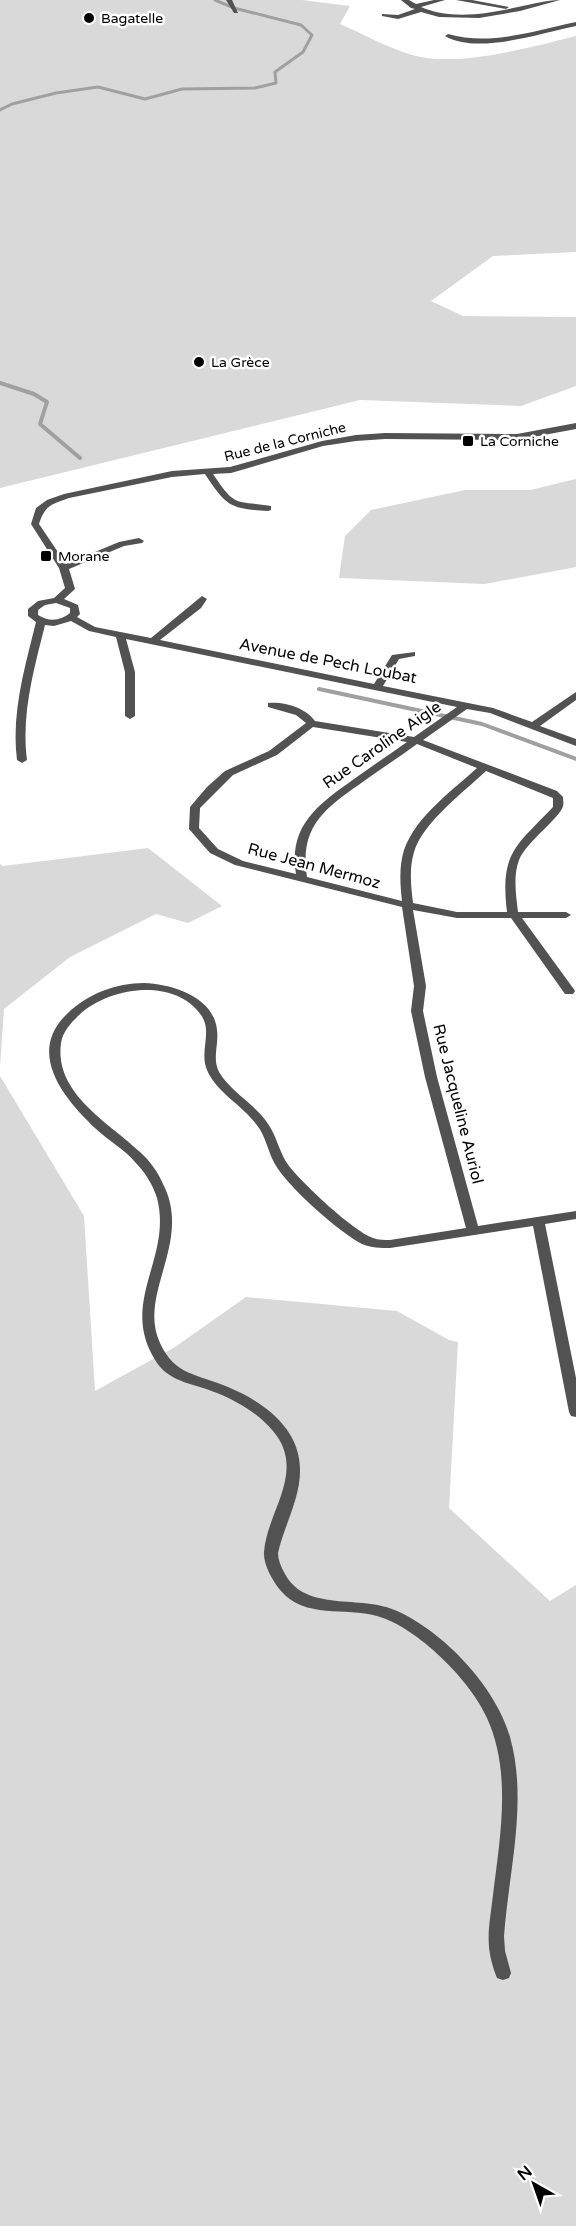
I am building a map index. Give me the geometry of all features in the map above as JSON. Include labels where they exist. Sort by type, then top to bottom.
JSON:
[{"type":"street","points":[[404,0],[416,8],[471,16],[516,9],[552,0]]},
{"type":"street","points":[[384,15],[398,17],[416,8],[442,0]]},
{"type":"street","points":[[459,0],[516,9]]},
{"type":"street","points":[[230,2],[236,12]]},
{"type":"street","points":[[448,36],[458,40],[486,41],[576,24]]},
{"type":"street","name":"Rue de la Corniche","points":[[64,568],[34,524],[39,510],[50,502],[67,496],[172,474],[208,473],[251,466],[322,444],[356,438],[385,436],[517,437],[576,426]]},
{"type":"street","points":[[208,473],[227,502],[244,508],[268,508]]},
{"type":"street","points":[[57,600],[70,589],[64,568],[122,544],[139,541]]},
{"type":"street","points":[[153,641],[198,606],[202,599]]},
{"type":"street","points":[[57,600],[75,607],[75,614],[72,618],[54,623],[41,621],[33,616],[33,609],[45,602],[57,600]]},
{"type":"street","name":"Avenue de Pech Loubat","points":[[72,618],[92,629],[493,711],[576,743]]},
{"type":"street","points":[[22,760],[20,750],[25,692],[41,621]]},
{"type":"street","points":[[120,635],[130,672],[130,716]]},
{"type":"street","points":[[378,686],[395,657],[412,654]]},
{"type":"street","points":[[533,726],[576,695]]},
{"type":"street","points":[[272,705],[301,712],[308,716],[311,724],[415,740],[553,793],[560,802],[558,808],[517,854],[513,862],[511,899],[513,914],[569,991]]},
{"type":"street","name":"Rue Caroline Aigle","points":[[302,879],[299,848],[308,826],[325,804],[466,705]]},
{"type":"street","name":"Rue Jean Mermoz","points":[[311,724],[296,738],[273,753],[229,773],[195,807],[194,829],[214,850],[239,863],[406,906],[457,915],[566,915]]},
{"type":"street","name":"Rue Jacqueline Auriol","points":[[473,1230],[431,1077],[417,1011],[420,987],[406,906],[405,878],[409,851],[416,836],[429,819],[485,766]]},
{"type":"street","points":[[503,1973],[496,1947],[510,1792],[507,1753],[493,1712],[478,1689],[434,1641],[418,1628],[395,1616],[374,1609],[308,1602],[286,1588],[271,1557],[276,1533],[293,1488],[292,1457],[282,1430],[253,1405],[219,1388],[183,1378],[164,1364],[154,1344],[146,1317],[151,1285],[168,1233],[165,1201],[153,1176],[137,1156],[95,1122],[58,1075],[53,1053],[57,1035],[70,1016],[109,991],[129,987],[170,990],[185,997],[209,1017],[213,1028],[208,1055],[213,1071],[269,1131],[276,1155],[285,1171],[354,1233],[370,1243],[390,1244],[576,1215]]},
{"type":"street","points":[[538,1220],[576,1413]]},
{"type":"shaded area","points":[[0,0],[302,0],[350,6],[340,24],[394,49],[430,58],[472,58],[576,36],[576,252],[493,256],[431,301],[463,316],[576,317],[576,386],[521,406],[360,400],[0,488]]},
{"type":"shaded area","points":[[576,479],[576,567],[485,584],[339,578],[345,536],[371,510],[465,490],[530,490]]},
{"type":"shaded area","points":[[148,848],[222,906],[188,923],[156,914],[70,957],[4,1009],[0,1067],[0,864],[3,866]]},
{"type":"shaded area","points":[[0,1076],[84,1216],[95,1391],[175,1347],[246,1297],[397,1311],[449,1340],[458,1342],[449,1508],[550,1601],[576,1585],[576,2226],[0,2226]]},
{"type":"waterway","points":[[0,110],[12,104],[56,93],[98,87],[145,99],[182,89],[255,88],[276,83],[275,72],[303,52],[312,35],[301,25],[234,8],[215,0]]},
{"type":"waterway","points":[[0,383],[34,394],[47,402],[40,424],[80,458]]},
{"type":"waterway","points":[[319,689],[482,724],[576,759]]},
{"type":"place","name":"Bagatelle","points":[[89,18]]},
{"type":"place","name":"La Grèce","points":[[199,362]]},
{"type":"place","name":"La Corniche","points":[[468,441]]},
{"type":"place","name":"Morane","points":[[46,556]]}]
